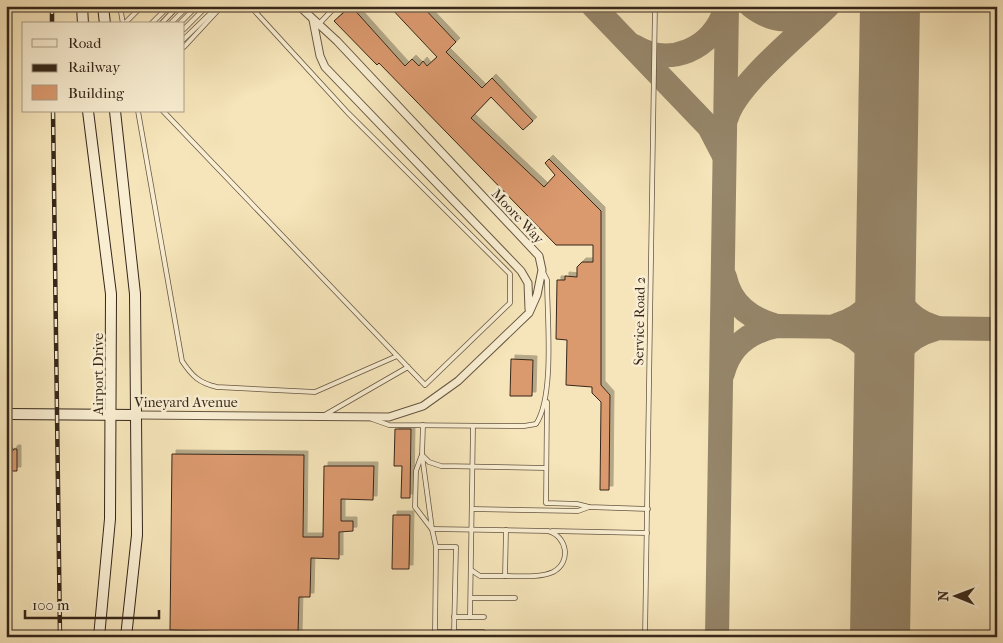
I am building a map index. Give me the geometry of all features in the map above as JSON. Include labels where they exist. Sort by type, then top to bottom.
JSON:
[{"type":"main road","points":[[82,6],[83,22]]},
{"type":"main road","points":[[103,6],[105,22]]},
{"type":"main road","name":"Airport Drive","points":[[88,112],[112,294],[110,519],[100,637]]},
{"type":"main road","points":[[115,112],[135,294],[137,535],[126,637]]},
{"type":"main road","name":"Vineyard Avenue","points":[[6,414],[136,415]]},
{"type":"street","name":"Moore Way","points":[[299,6],[343,48],[539,256],[542,270]]},
{"type":"street","points":[[315,22],[320,56],[325,67],[522,271],[528,283],[529,313]]},
{"type":"street","points":[[365,416],[389,417],[423,406],[458,381],[529,313],[537,294],[542,270]]},
{"type":"street","name":"Vineyard Avenue","points":[[136,415],[365,416]]},
{"type":"lane","points":[[120,6],[123,22]]},
{"type":"lane","points":[[125,22],[142,6]]},
{"type":"lane","points":[[153,22],[169,6]]},
{"type":"lane","points":[[163,22],[178,6]]},
{"type":"lane","points":[[172,22],[188,6]]},
{"type":"lane","points":[[181,22],[197,6]]},
{"type":"lane","points":[[185,27],[207,6]]},
{"type":"lane","points":[[185,39],[218,6]]},
{"type":"lane","points":[[185,46],[222,6]]},
{"type":"lane","points":[[164,112],[425,385],[510,303],[510,274],[348,113],[250,6]]},
{"type":"lane","name":"Service Road 2","points":[[645,637],[655,6]]},
{"type":"lane","points":[[315,22],[335,8]]},
{"type":"lane","points":[[138,112],[182,361],[193,377],[204,384],[217,387],[315,392],[397,356]]},
{"type":"lane","points":[[542,270],[547,280],[546,503],[648,509]]},
{"type":"lane","points":[[322,416],[408,367]]},
{"type":"lane","points":[[365,416],[389,425],[524,426],[536,424],[542,416],[547,387]]},
{"type":"lane","points":[[423,425],[422,455],[436,547],[434,632],[484,632]]},
{"type":"lane","points":[[470,617],[473,426]]},
{"type":"lane","points":[[422,455],[429,462],[442,466],[546,468]]},
{"type":"lane","points":[[422,455],[416,471],[415,507],[432,529]]},
{"type":"lane","points":[[6,516],[9,472]]},
{"type":"lane","points":[[472,509],[578,511],[589,507]]},
{"type":"lane","points":[[432,529],[647,533]]},
{"type":"lane","points":[[505,576],[506,530]]},
{"type":"lane","points":[[471,570],[480,576],[546,575],[555,571],[565,557],[565,545],[561,537],[548,531]]},
{"type":"lane","points":[[436,547],[456,547],[454,632]]},
{"type":"lane","points":[[471,598],[515,598]]},
{"type":"lane","points":[[454,617],[484,617]]},
{"type":"building","points":[[351,6],[405,66],[412,59],[419,66],[423,61],[427,66],[437,57],[389,6],[422,6],[456,42],[446,52],[482,88],[492,78],[533,121],[523,130],[491,97],[471,118],[544,187],[555,175],[545,163],[549,159],[601,211],[601,385],[610,395],[609,490],[600,490],[601,402],[592,393],[592,387],[566,385],[567,340],[556,339],[557,280],[565,280],[565,276],[577,277],[577,267],[582,262],[593,262],[593,245],[556,245],[379,63],[377,65],[334,21]]},
{"type":"building","points":[[511,359],[533,360],[532,396],[510,396]]},
{"type":"building","points":[[395,429],[411,429],[410,498],[401,498],[402,466],[394,466]]},
{"type":"building","points":[[14,449],[17,449],[17,471],[6,471],[6,451],[11,453]]},
{"type":"building","points":[[172,454],[304,455],[303,537],[323,537],[324,466],[374,466],[373,500],[341,499],[341,521],[353,521],[353,531],[339,532],[339,559],[311,558],[310,597],[299,597],[298,634],[170,630]]},
{"type":"building","points":[[393,515],[410,515],[409,569],[392,569]]},
{"type":"taxiway","points":[[593,6],[709,127],[723,154]]},
{"type":"taxiway","points":[[717,637],[727,6]]},
{"type":"taxiway","points":[[751,6],[767,16],[784,19],[802,18],[820,12]]},
{"type":"taxiway","points":[[727,117],[743,89],[756,74],[828,6]]},
{"type":"taxiway","points":[[634,46],[662,55],[675,55],[688,51],[710,35],[719,24],[725,10]]},
{"type":"taxiway","points":[[886,262],[892,284],[907,310],[924,323],[935,327]]},
{"type":"taxiway","points":[[837,325],[849,321],[866,309],[872,302],[880,285],[886,263]]},
{"type":"taxiway","points":[[725,277],[737,303],[751,315],[777,326]]},
{"type":"taxiway","points":[[723,373],[726,363],[743,341],[768,328],[777,326],[997,329]]},
{"type":"taxiway","points":[[837,329],[856,339],[870,352],[884,391]]},
{"type":"taxiway","points":[[884,391],[890,370],[899,353],[913,339],[933,330]]},
{"type":"runway","points":[[880,637],[890,6]]},
{"type":"railway","points":[[52,6],[52,22]]},
{"type":"railway","points":[[53,112],[60,637]]}]
